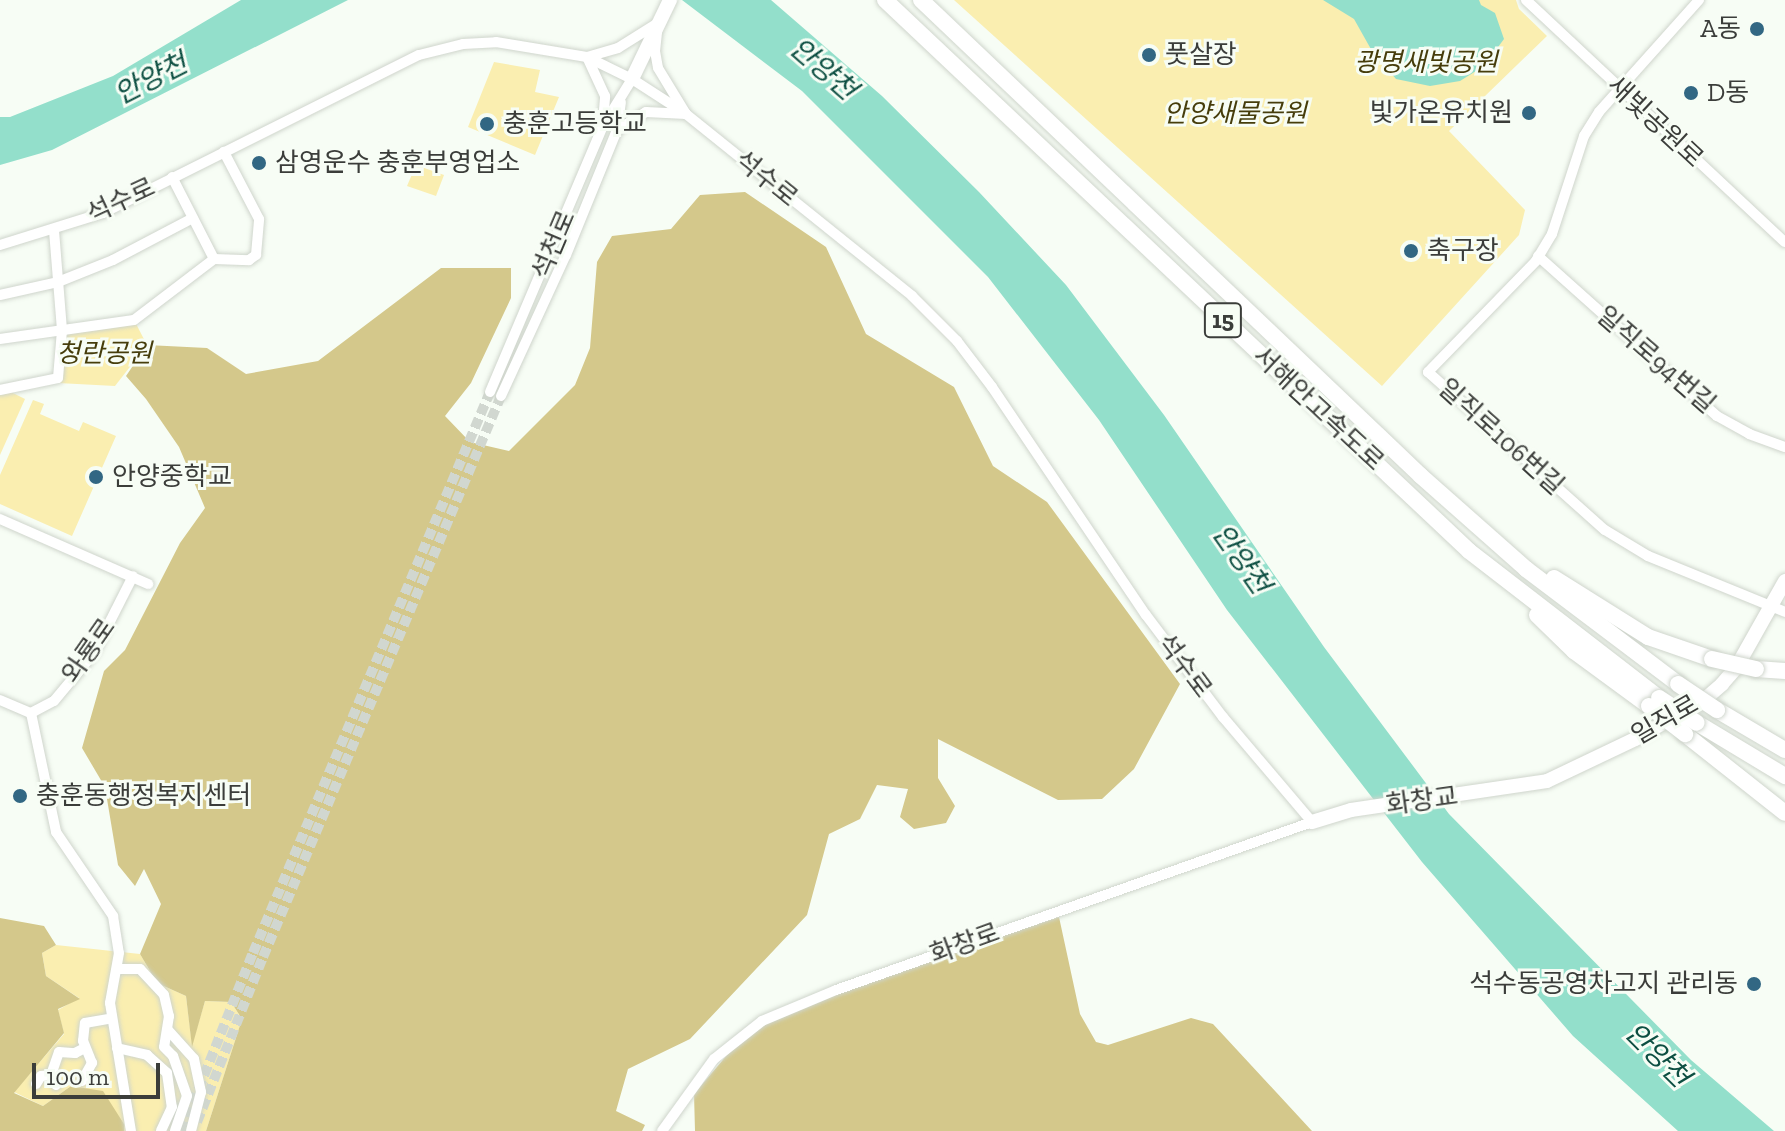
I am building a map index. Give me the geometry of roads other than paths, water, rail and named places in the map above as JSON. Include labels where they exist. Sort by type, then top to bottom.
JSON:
[{"type":"highway","name":"서해안고속도로","points":[[885,0],[1469,551],[1691,729],[1785,776]]},
{"type":"highway","name":"서해안고속도로","points":[[921,0],[1421,476],[1602,630],[1717,710],[1785,750]]},
{"type":"highway","points":[[1484,530],[1608,615],[1648,637],[1712,659],[1756,669],[1785,671]]},
{"type":"highway","points":[[1691,729],[1785,813]]},
{"type":"main road","name":"석천로","points":[[632,79],[669,1]]},
{"type":"main road","name":"일직로","points":[[1492,791],[1547,781],[1638,744],[1705,699],[1722,684],[1779,609],[1785,581]]},
{"type":"main road","name":"화창교","points":[[1312,822],[1351,810],[1492,791]]},
{"type":"street","name":"새빛공원로","points":[[1526,0],[1785,242]]},
{"type":"street","name":"일직로106번길","points":[[1699,0],[1599,112],[1584,136],[1563,206],[1538,256],[1428,372],[1605,530],[1648,556],[1779,609]]},
{"type":"street","points":[[603,126],[605,96],[587,57],[618,48],[658,23]]},
{"type":"street","points":[[658,23],[655,51],[658,68],[686,114]]},
{"type":"street","name":"석수로","points":[[0,245],[54,231],[103,213],[433,51],[496,42],[587,57],[632,79],[686,114],[912,296],[957,341],[992,387],[1146,615],[1223,717],[1312,822]]},
{"type":"street","name":"석천로","points":[[621,102],[617,130],[566,255],[495,394],[603,126],[621,102],[632,79]]},
{"type":"street","points":[[617,130],[646,112],[686,114]]},
{"type":"street","points":[[0,339],[134,320],[214,259],[249,260],[256,255],[259,219],[224,152]]},
{"type":"street","points":[[172,177],[214,259]]},
{"type":"street","points":[[0,295],[58,282],[113,260],[193,218]]},
{"type":"street","points":[[0,390],[58,378],[62,330],[54,231]]},
{"type":"street","name":"일직로94번길","points":[[1538,256],[1717,416],[1749,434],[1785,447]]},
{"type":"street","points":[[0,519],[148,584]]},
{"type":"street","name":"와룡로","points":[[31,713],[54,701],[94,653],[133,576]]},
{"type":"street","points":[[0,700],[31,713],[56,832],[113,916],[119,953],[110,1003],[131,1131]]},
{"type":"street","name":"화창로","points":[[662,1131],[714,1059],[762,1021],[851,985],[1312,822]]},
{"type":"street","points":[[117,969],[140,969],[164,995],[168,1030],[164,1047],[155,1061]]},
{"type":"street","points":[[82,1081],[92,1063],[85,1048],[85,1023],[112,1018]]},
{"type":"street","points":[[168,1030],[194,1059],[201,1092],[191,1131]]},
{"type":"street","points":[[164,1047],[173,1056],[187,1096],[175,1131]]},
{"type":"street","points":[[36,1084],[41,1076],[54,1080],[59,1052],[75,1053],[85,1048]]},
{"type":"street","points":[[117,1048],[132,1050],[155,1061],[167,1073],[172,1089],[172,1107],[162,1131]]},
{"type":"street","points":[[172,1089],[187,1096],[201,1092]]},
{"type":"water","name":"안양천","points":[[241,0],[348,0],[52,150],[0,165],[0,117],[10,117],[113,76]]},
{"type":"water","name":"안양천","points":[[682,0],[771,0],[882,96],[979,192],[1066,285],[1164,415],[1324,647],[1449,814],[1691,1060],[1774,1131],[1678,1131],[1573,1036],[1422,862],[1227,610],[1099,420],[988,277],[802,91]]},
{"type":"water","points":[[1323,0],[1479,0],[1481,5],[1495,13],[1504,39],[1484,66],[1460,81],[1430,86],[1396,79],[1372,51],[1354,19]]},
{"type":"tunnel","points":[[182,1131],[253,953],[490,392]]},
{"type":"tunnel","points":[[197,1122],[263,957],[501,396]]},
{"type":"place","name":"A동","points":[[1757,29]]},
{"type":"place","name":"풋살장","points":[[1149,55]]},
{"type":"place","name":"D동","points":[[1691,93]]},
{"type":"place","name":"빛가온유치원","points":[[1529,113]]},
{"type":"place","name":"충훈고등학교","points":[[487,124]]},
{"type":"place","name":"삼영운수 충훈부영업소","points":[[259,163]]},
{"type":"place","name":"축구장","points":[[1411,251]]},
{"type":"place","name":"안양중학교","points":[[96,477]]},
{"type":"place","name":"충훈동행정복지센터","points":[[20,796]]},
{"type":"place","name":"석수동공영차고지 관리동","points":[[1754,984]]},
{"type":"park label","name":"광명새빛공원","points":[[1426,63]]},
{"type":"park label","name":"안양새물공원","points":[[1235,114]]},
{"type":"park label","name":"청란공원","points":[[104,354]]}]
